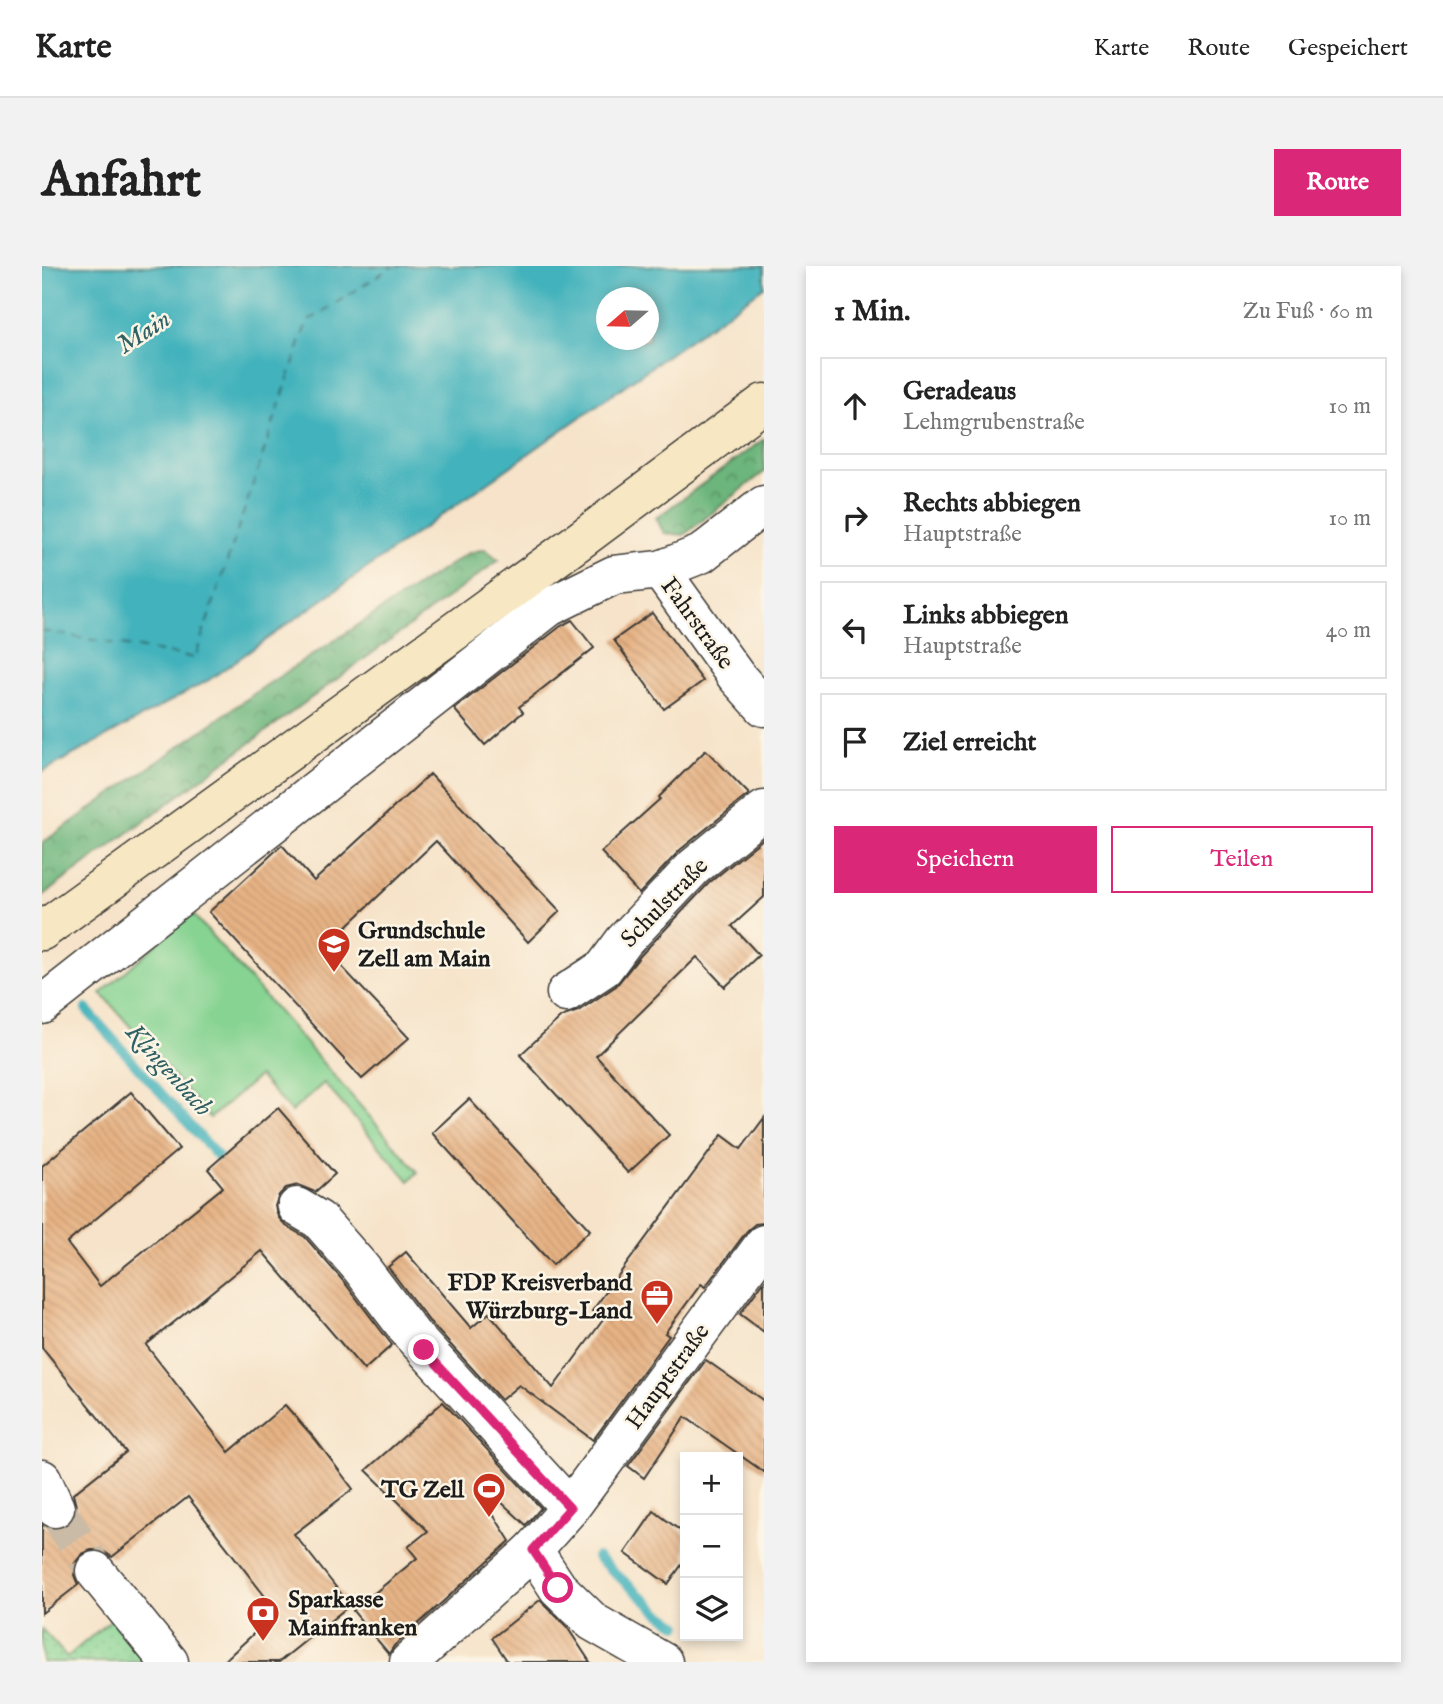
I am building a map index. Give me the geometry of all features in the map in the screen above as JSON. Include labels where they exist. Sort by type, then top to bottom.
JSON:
[{"type":"main road","points":[[42,931],[579,541],[764,403]]},
{"type":"street","points":[[42,1005],[549,607],[614,575],[660,570],[701,554],[764,505]]},
{"type":"street","name":"Fahrstraße","points":[[660,570],[736,676],[764,707]]},
{"type":"street","name":"Schulstraße","points":[[566,993],[604,968],[624,941],[694,867],[764,810]]},
{"type":"street","points":[[297,1207],[319,1220],[361,1268],[412,1335],[570,1508]]},
{"type":"street","name":"Hauptstraße","points":[[409,1662],[533,1550],[570,1508],[764,1244]]},
{"type":"street","points":[[533,1550],[558,1588],[593,1622],[663,1662]]},
{"type":"street","points":[[95,1571],[169,1662]]},
{"type":"green space","points":[[764,439],[764,472],[684,535],[664,533],[656,518]]},
{"type":"green space","points":[[485,549],[499,560],[42,896],[42,843],[265,686],[468,553]]},
{"type":"green space","points":[[192,913],[418,1172],[409,1181],[324,1083],[291,1112],[259,1076],[210,1118],[101,993]]},
{"type":"green space","points":[[112,1619],[145,1662],[42,1662],[42,1629],[67,1657]]},
{"type":"water","name":"Main","points":[[42,266],[764,266],[764,287],[209,680],[42,772]]},
{"type":"building","points":[[652,613],[703,681],[664,709],[614,640]]},
{"type":"building","points":[[572,620],[594,648],[519,707],[523,712],[485,745],[454,709]]},
{"type":"building","points":[[706,750],[749,794],[680,850],[639,894],[601,852],[660,799]]},
{"type":"building","points":[[430,774],[560,911],[528,942],[436,841],[345,928],[346,952],[342,967],[409,1038],[362,1079],[209,912],[282,845],[314,881]]},
{"type":"building","points":[[764,838],[764,897],[732,926],[759,955],[725,987],[697,957],[596,1056],[669,1135],[628,1173],[520,1055],[561,1017],[578,1011],[616,986],[641,955],[709,883]]},
{"type":"building","points":[[131,1092],[179,1149],[67,1243],[100,1286],[223,1187],[208,1169],[278,1108],[335,1174],[315,1192],[298,1185],[286,1188],[279,1195],[275,1206],[278,1217],[286,1226],[305,1237],[344,1282],[392,1345],[364,1370],[262,1251],[146,1345],[229,1452],[285,1405],[353,1489],[294,1534],[350,1605],[279,1662],[223,1662],[277,1612],[188,1497],[112,1557],[102,1550],[91,1550],[82,1554],[74,1564],[78,1585],[42,1613],[42,1525],[53,1530],[65,1528],[77,1510],[73,1494],[126,1452],[42,1348],[42,1166]]},
{"type":"building","points":[[469,1099],[590,1230],[553,1265],[432,1133]]},
{"type":"building","points":[[764,1118],[764,1223],[755,1224],[747,1231],[705,1287],[701,1284],[665,1333],[669,1336],[593,1440],[519,1385],[501,1400],[429,1321],[388,1267],[406,1252],[471,1328],[489,1313],[553,1388],[603,1320],[592,1311],[722,1135],[741,1149]]},
{"type":"building","points":[[764,1281],[764,1332],[740,1314]]},
{"type":"building","points":[[706,1360],[764,1401],[764,1472],[743,1457],[743,1452],[735,1452],[685,1417],[644,1478],[628,1466]]},
{"type":"building","points":[[443,1402],[541,1508],[526,1525],[484,1486],[478,1491],[510,1541],[394,1646],[389,1654],[353,1611],[417,1558],[408,1547],[428,1531],[366,1470]]},
{"type":"building","points":[[654,1511],[680,1530],[680,1567],[668,1584],[625,1553]]},
{"type":"building","points":[[540,1600],[567,1627],[590,1662],[508,1662],[492,1638]]},
{"type":"waterway","name":"Klingenbach","points":[[86,1009],[220,1159]]},
{"type":"waterway","name":"Klingenbach","points":[[597,1557],[661,1614],[678,1625]]},
{"type":"ferry route","points":[[42,631],[195,658],[307,322],[393,266]]},
{"type":"tunnel","points":[[55,1508],[95,1571]]},
{"type":"place","name":"Grundschule Zell am Main","points":[[334,974]]},
{"type":"place","name":"FDP Kreisverband Würzburg-Land","points":[[657,1326]]},
{"type":"place","name":"TG Zell","points":[[489,1519]]},
{"type":"place","name":"Sparkasse Mainfranken","points":[[263,1643]]},
{"type":"route","points":[[424,1350],[570,1508],[533,1550],[558,1588]]}]
